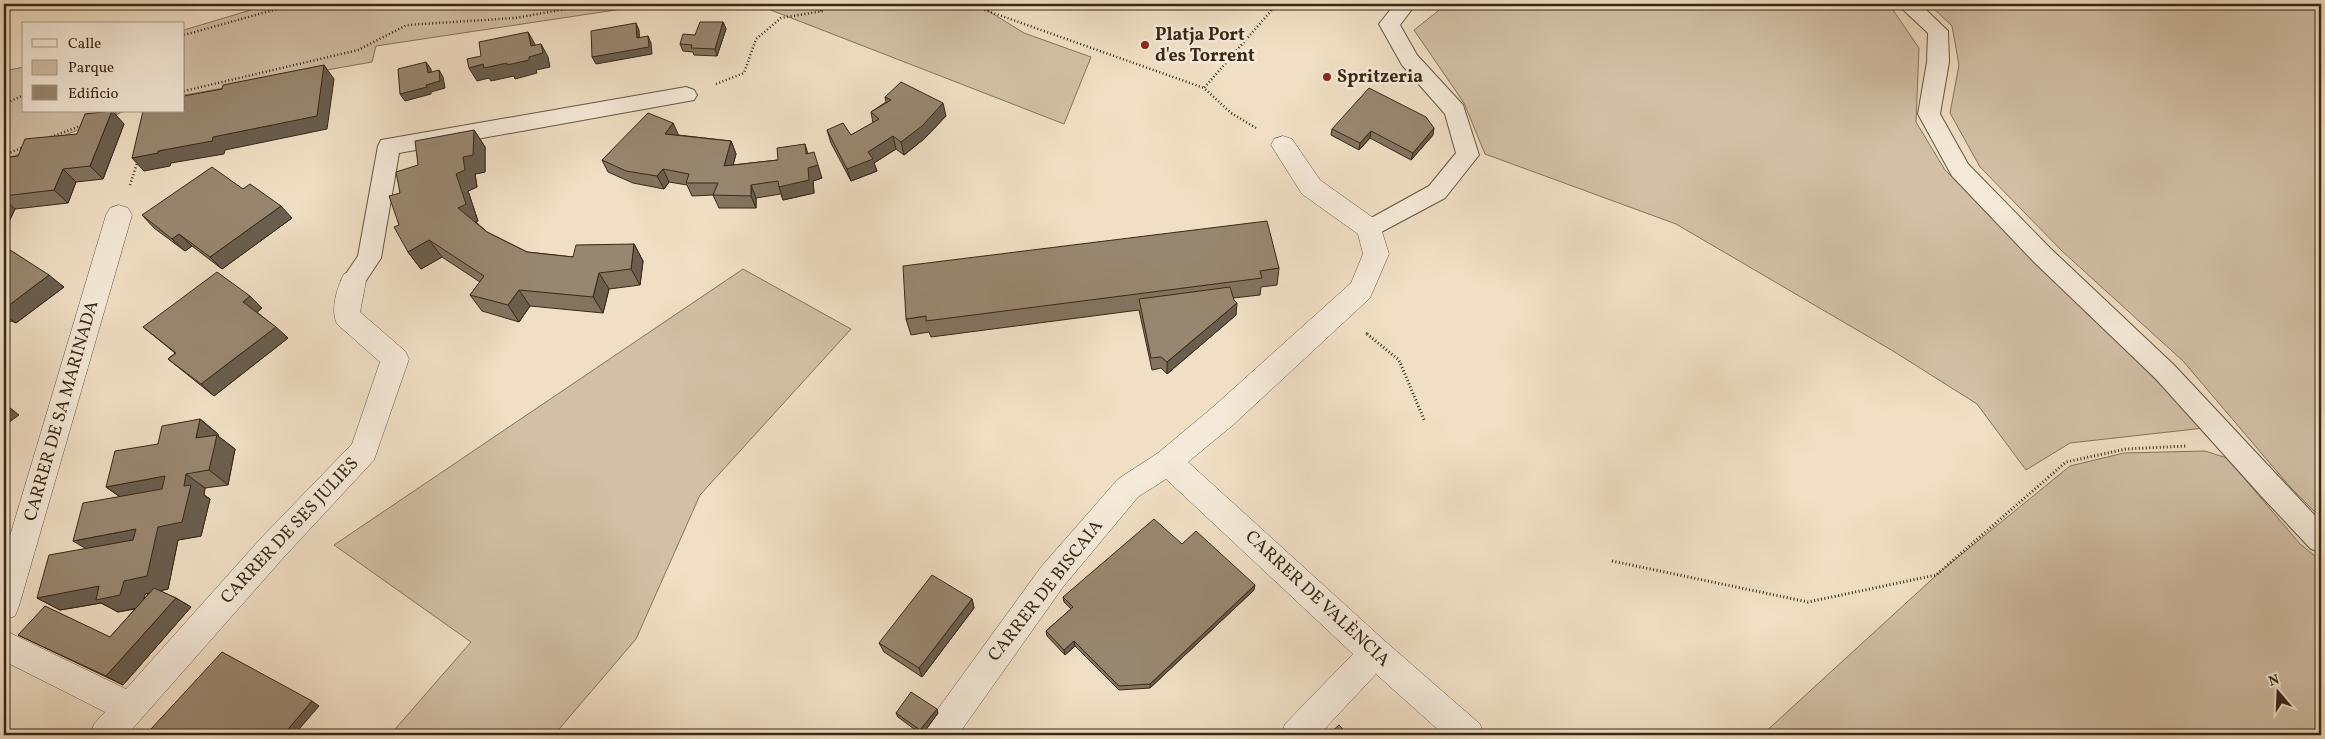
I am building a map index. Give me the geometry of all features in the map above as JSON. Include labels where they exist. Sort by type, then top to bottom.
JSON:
[{"type":"street","points":[[1283,144],[1312,187],[1370,229]]},
{"type":"street","name":"CARRER DE SA MARINADA","points":[[4,606],[119,215]]},
{"type":"street","name":"CARRER DE BISCAIA","points":[[939,735],[1052,577],[1128,488],[1168,462],[1222,416],[1361,290],[1376,254],[1370,229]]},
{"type":"street","name":"CARRER DE SES JULIES","points":[[106,735],[129,707],[326,490],[364,451],[395,359],[346,316],[352,282]]},
{"type":"street","name":"CARRER DE VALÈNCIA","points":[[1168,462],[1375,653],[1468,735]]},
{"type":"street","points":[[4,645],[129,707]]},
{"type":"street","points":[[1297,735],[1375,653]]},
{"type":"lane","points":[[1370,229],[1437,192],[1468,155],[1455,111],[1409,60],[1389,24],[1406,4]]},
{"type":"lane","points":[[1907,4],[1938,31],[1938,62],[1929,114],[1960,170],[2042,255],[2165,372],[2230,445],[2321,540]]},
{"type":"lane","points":[[352,282],[370,258],[388,146],[686,95]]},
{"type":"path","points":[[185,35],[295,4]]},
{"type":"path","points":[[185,91],[358,50],[407,25],[515,18],[595,4]]},
{"type":"path","points":[[686,95],[744,73],[756,39],[782,18],[823,11],[799,4]]},
{"type":"path","points":[[968,4],[1204,88],[1231,113],[1283,144]]},
{"type":"path","points":[[1204,88],[1277,4]]},
{"type":"path","points":[[4,104],[22,96]]},
{"type":"path","points":[[111,115],[118,112]]},
{"type":"path","points":[[48,138],[84,125]]},
{"type":"path","points":[[4,155],[31,145]]},
{"type":"path","points":[[119,215],[141,151]]},
{"type":"path","points":[[1384,347],[1399,360],[1425,422]]},
{"type":"path","points":[[1612,561],[1808,602],[1936,575],[2066,462],[2126,449],[2230,445]]},
{"type":"green space","points":[[271,4],[639,4],[622,9],[376,46],[372,62],[185,95],[185,30]]},
{"type":"green space","points":[[750,4],[977,4],[1024,33],[1091,57],[1064,124],[763,7]]},
{"type":"green space","points":[[1447,4],[1889,4],[1919,48],[1916,122],[1945,170],[2204,428],[2070,443],[2026,470],[1977,404],[1893,351],[1676,224],[1485,154],[1464,103],[1414,30]]},
{"type":"green space","points":[[1929,4],[2321,4],[2321,518],[2291,488],[2183,361],[2062,251],[1980,167],[1950,113],[1959,65],[1952,26]]},
{"type":"green space","points":[[22,67],[22,112],[123,112],[4,160],[4,71]]},
{"type":"green space","points":[[743,269],[851,329],[700,495],[636,639],[554,735],[390,735],[471,642],[334,545]]},
{"type":"green space","points":[[2205,451],[2227,458],[2300,544],[2321,561],[2321,735],[1762,735],[1941,571],[2070,466],[2124,453]]},
{"type":"building","points":[[700,22],[723,22],[715,49],[691,48],[692,45],[680,44],[683,34],[695,35]]},
{"type":"building","points":[[636,23],[637,38],[648,36],[649,47],[592,57],[591,31]]},
{"type":"building","points":[[528,32],[531,46],[541,44],[543,53],[529,57],[529,60],[507,65],[507,63],[484,68],[483,64],[469,68],[467,59],[481,56],[479,42]]},
{"type":"building","points":[[426,62],[428,73],[439,70],[440,81],[426,85],[427,87],[400,94],[398,69]]},
{"type":"building","points":[[324,65],[317,116],[213,137],[212,141],[132,158],[143,112],[185,112],[185,96],[222,89],[223,85]]},
{"type":"building","points":[[901,82],[943,103],[922,126],[901,142],[893,136],[868,152],[873,159],[847,169],[827,130],[843,123],[851,135],[879,119],[871,112],[891,100],[885,97]]},
{"type":"building","points":[[1369,88],[1426,117],[1434,128],[1413,153],[1371,131],[1360,143],[1332,129]]},
{"type":"building","points":[[112,112],[90,166],[63,169],[54,190],[4,196],[4,158],[18,156],[25,139],[77,134],[85,114]]},
{"type":"building","points":[[648,113],[673,123],[665,134],[731,141],[724,166],[778,160],[777,148],[805,144],[806,154],[814,152],[818,165],[808,168],[809,180],[779,187],[778,181],[751,185],[751,196],[713,195],[718,183],[686,183],[689,174],[663,169],[657,176],[626,171],[602,160]]},
{"type":"building","points":[[474,130],[473,155],[463,157],[465,170],[456,174],[466,204],[458,208],[487,232],[527,252],[573,257],[576,245],[634,244],[631,269],[599,273],[593,297],[519,290],[508,305],[470,295],[484,276],[429,240],[408,252],[394,227],[399,225],[389,196],[400,193],[396,172],[418,165],[415,141]]},
{"type":"building","points":[[212,167],[243,189],[250,184],[281,206],[210,257],[179,234],[172,239],[142,215]]},
{"type":"building","points":[[1267,221],[1279,268],[1260,271],[1262,278],[926,321],[926,316],[906,319],[903,266]]},
{"type":"building","points":[[4,246],[49,275],[4,309]]},
{"type":"building","points":[[217,272],[250,296],[243,302],[276,327],[201,384],[168,359],[176,353],[143,327]]},
{"type":"building","points":[[1230,287],[1234,300],[1237,303],[1167,362],[1161,357],[1151,358],[1139,299]]},
{"type":"building","points":[[200,419],[196,438],[217,435],[209,470],[186,474],[184,486],[191,485],[182,522],[158,527],[147,576],[124,581],[120,595],[96,600],[99,586],[37,598],[49,555],[133,540],[136,529],[73,541],[83,503],[162,489],[165,476],[106,487],[115,451],[158,444],[162,426]]},
{"type":"building","points":[[1154,519],[1182,544],[1196,531],[1255,585],[1150,684],[1119,686],[1074,641],[1064,650],[1046,631],[1073,607],[1063,597]]},
{"type":"building","points":[[932,575],[972,599],[919,668],[879,643]]},
{"type":"building","points":[[154,588],[176,598],[106,676],[18,635],[45,606],[110,637]]},
{"type":"building","points":[[222,652],[312,701],[283,735],[162,735],[151,729]]},
{"type":"building","points":[[911,692],[937,709],[920,730],[896,713]]},
{"type":"building","points":[[1339,725],[1349,735],[1328,735]]},
{"type":"place","name":"Platja Port d'es Torrent","points":[[1145,45]]},
{"type":"place","name":"Spritzeria","points":[[1327,77]]}]
